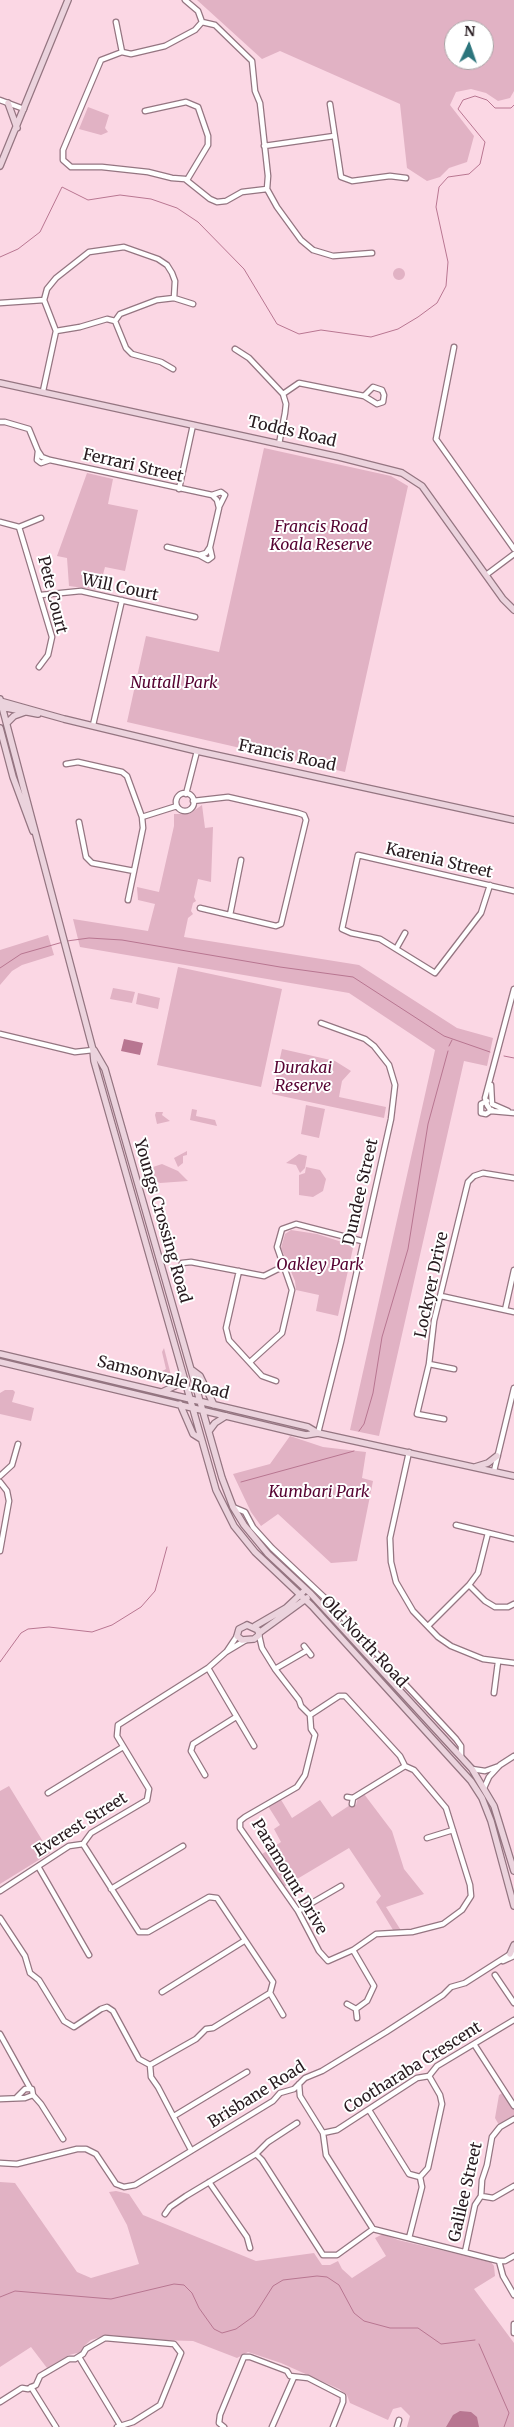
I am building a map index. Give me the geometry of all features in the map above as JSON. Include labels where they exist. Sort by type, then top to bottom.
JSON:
[{"type":"main road","points":[[0,166],[68,0]]},
{"type":"main road","points":[[8,103],[17,128]]},
{"type":"main road","name":"Todds Road","points":[[0,383],[391,469],[413,479],[422,486],[514,610]]},
{"type":"main road","name":"Francis Road","points":[[1,703],[55,717]]},
{"type":"main road","name":"Francis Road","points":[[1,703],[25,712],[93,725],[197,751],[514,820]]},
{"type":"main road","name":"Youngs Crossing Road","points":[[1,703],[93,1050],[101,1090],[190,1399]]},
{"type":"main road","points":[[7,723],[14,716],[25,712]]},
{"type":"main road","name":"Youngs Crossing Road","points":[[0,728],[13,777],[36,837]]},
{"type":"main road","name":"Youngs Crossing Road","points":[[93,1050],[105,1069],[200,1401]]},
{"type":"main road","name":"Samsonvale Road","points":[[0,1354],[308,1427],[318,1433],[514,1476]]},
{"type":"main road","name":"Samsonvale Road","points":[[0,1362],[306,1435],[318,1433]]},
{"type":"main road","points":[[192,1370],[200,1376],[214,1405]]},
{"type":"main road","points":[[162,1392],[177,1385],[183,1376]]},
{"type":"main road","name":"Old North Road","points":[[190,1399],[216,1490],[234,1526],[266,1564],[303,1597],[471,1780],[482,1798],[491,1821],[514,1906]]},
{"type":"main road","name":"Old North Road","points":[[200,1401],[226,1490],[233,1507],[259,1545],[311,1594],[472,1769],[484,1788],[498,1819],[514,1871]]},
{"type":"main road","points":[[180,1404],[192,1434],[201,1439]]},
{"type":"main road","points":[[208,1431],[215,1423],[226,1416]]},
{"type":"main road","points":[[476,1467],[488,1463],[497,1456]]},
{"type":"main road","name":"Everest Street","points":[[253,1640],[303,1597],[306,1589]]},
{"type":"main road","name":"Everest Street","points":[[237,1636],[240,1628],[247,1625],[254,1626],[311,1594]]},
{"type":"main road","points":[[254,1626],[259,1634]]},
{"type":"main road","points":[[237,1636],[246,1640],[253,1640]]},
{"type":"main road","points":[[513,1954],[514,1945]]},
{"type":"street","points":[[185,0],[198,11],[202,22]]},
{"type":"street","points":[[116,22],[122,52]]},
{"type":"street","points":[[202,22],[195,30],[162,48],[131,54],[122,52],[103,59],[98,63],[63,150],[63,160],[71,167],[102,167],[148,172],[187,180],[194,188],[217,202],[226,201],[242,192],[268,189]]},
{"type":"street","points":[[202,22],[217,26],[252,61],[255,91],[260,104],[268,189],[277,207],[309,248],[323,255],[372,253]]},
{"type":"street","points":[[0,100],[24,109]]},
{"type":"street","points":[[145,111],[186,102],[198,107],[208,136],[208,145],[187,180]]},
{"type":"street","points":[[330,104],[339,172],[343,179],[352,181],[390,176],[406,178]]},
{"type":"street","points":[[264,146],[334,136]]},
{"type":"street","points":[[43,392],[56,331],[44,300],[50,284],[89,252],[124,247],[158,259],[167,265],[175,281],[174,298]]},
{"type":"street","points":[[115,321],[120,314],[157,300],[174,298],[193,304]]},
{"type":"street","points":[[0,303],[44,300]]},
{"type":"street","points":[[56,331],[80,327],[107,319],[115,321]]},
{"type":"street","points":[[115,321],[126,348],[132,354],[161,362],[173,369]]},
{"type":"street","points":[[454,347],[436,439],[514,549]]},
{"type":"street","points":[[235,348],[249,358],[283,394],[286,404],[279,444]]},
{"type":"street","points":[[283,394],[299,383],[364,396],[377,404],[383,402],[384,396],[382,390],[373,387],[364,396]]},
{"type":"street","name":"Ferrari Street","points":[[0,418],[2,422],[29,429],[33,434],[38,451],[37,460],[41,462],[50,460],[212,495]]},
{"type":"street","points":[[179,489],[193,425]]},
{"type":"street","points":[[199,555],[206,553],[210,547],[219,508],[225,495],[221,492],[212,495],[217,500],[219,508]]},
{"type":"street","points":[[0,522],[19,527],[41,518]]},
{"type":"street","name":"Pete Court","points":[[19,527],[41,595],[52,638],[48,655],[40,667]]},
{"type":"street","points":[[167,547],[199,555],[208,560],[212,557],[210,547]]},
{"type":"street","points":[[486,574],[514,554]]},
{"type":"street","name":"Will Court","points":[[41,595],[81,591],[195,617]]},
{"type":"street","points":[[93,725],[122,600]]},
{"type":"street","points":[[186,794],[197,751]]},
{"type":"street","points":[[66,764],[78,762],[122,772],[127,776],[142,817],[143,828],[128,900]]},
{"type":"street","points":[[186,794],[194,801],[228,796],[298,813],[304,815],[306,820],[281,924],[276,926],[200,908]]},
{"type":"street","points":[[177,806],[178,796],[186,794]]},
{"type":"street","points":[[177,806],[187,811],[191,808],[194,801]]},
{"type":"street","points":[[142,817],[177,806]]},
{"type":"street","points":[[79,822],[86,857],[92,863],[134,871]]},
{"type":"street","name":"Karenia Street","points":[[396,949],[380,939],[351,933],[342,929],[358,855],[514,891]]},
{"type":"street","points":[[230,915],[241,860]]},
{"type":"street","points":[[405,933],[396,949],[435,973],[481,913],[490,885]]},
{"type":"street","points":[[514,989],[506,1012],[491,1079],[490,1105],[514,1113]]},
{"type":"street","name":"Dundee Street","points":[[318,1433],[341,1342],[362,1241],[391,1119],[395,1085],[389,1065],[374,1046],[365,1040],[322,1023]]},
{"type":"street","points":[[0,1034],[75,1052],[93,1050]]},
{"type":"street","name":"Lockyer Drive","points":[[444,1419],[417,1414],[428,1364],[432,1332],[468,1182],[474,1176],[483,1173],[514,1178]]},
{"type":"street","points":[[250,1362],[282,1333],[292,1290],[278,1243],[280,1232],[289,1225],[296,1224],[362,1241]]},
{"type":"street","points":[[182,1263],[191,1262],[264,1276],[284,1266]]},
{"type":"street","points":[[505,1310],[514,1270]]},
{"type":"street","points":[[239,1271],[226,1328],[229,1340],[262,1376],[276,1380]]},
{"type":"street","points":[[441,1296],[514,1312]]},
{"type":"street","points":[[428,1364],[454,1369]]},
{"type":"street","points":[[494,1471],[514,1388]]},
{"type":"street","points":[[0,1476],[12,1465],[18,1444]]},
{"type":"street","points":[[409,1452],[390,1538],[391,1562],[396,1582],[403,1597],[438,1637],[466,1654],[498,1662],[514,1663]]},
{"type":"street","points":[[0,1482],[7,1490],[9,1501],[0,1550]]},
{"type":"street","name":"Old North Road","points":[[233,1507],[245,1512],[254,1527],[272,1548],[318,1591],[456,1739],[461,1746],[461,1757]]},
{"type":"street","points":[[456,1525],[514,1539]]},
{"type":"street","points":[[428,1626],[469,1585],[478,1573],[488,1534]]},
{"type":"street","points":[[469,1585],[485,1601],[495,1607],[508,1607],[514,1604]]},
{"type":"street","points":[[259,1634],[262,1648]]},
{"type":"street","name":"Everest Street","points":[[226,1652],[237,1636]]},
{"type":"street","name":"Everest Street","points":[[0,1891],[39,1868],[72,1845],[83,1844],[91,1833],[143,1803],[148,1797],[149,1789],[116,1733],[118,1725],[208,1668],[226,1652],[246,1640]]},
{"type":"street","points":[[253,1640],[262,1648]]},
{"type":"street","name":"Paramount Drive","points":[[262,1648],[275,1669],[299,1700],[301,1706],[310,1716],[315,1735],[304,1778],[297,1787],[240,1821],[240,1828],[298,1911],[319,1951],[328,1961],[353,1950]]},
{"type":"street","points":[[275,1669],[305,1649],[312,1655]]},
{"type":"street","points":[[494,1693],[498,1662]]},
{"type":"street","points":[[208,1668],[254,1746]]},
{"type":"street","points":[[310,1716],[338,1696],[345,1696],[352,1702],[400,1756],[405,1766],[414,1770],[442,1803],[450,1818],[452,1830],[470,1885],[471,1896],[462,1910],[443,1924],[370,1937],[353,1950],[374,1986],[367,2002],[356,2010]]},
{"type":"street","points":[[205,1775],[192,1751],[193,1744],[236,1717]]},
{"type":"street","points":[[48,1793],[123,1747]]},
{"type":"street","points":[[472,1769],[485,1771],[500,1765],[514,1756]]},
{"type":"street","points":[[484,1788],[489,1777],[500,1765]]},
{"type":"street","points":[[351,1800],[405,1766]]},
{"type":"street","points":[[427,1838],[452,1830]]},
{"type":"street","points":[[83,1844],[137,1930],[142,1933],[148,1932],[209,1897],[217,1898],[273,1982],[270,1994],[213,2028],[206,2029],[196,2039],[150,2065]]},
{"type":"street","points":[[111,1890],[183,1846]]},
{"type":"street","points":[[39,1868],[89,1954]]},
{"type":"street","points":[[298,1911],[341,1886]]},
{"type":"street","points":[[0,1918],[24,1956],[30,1973],[39,1980],[64,2021],[74,2027],[94,2012],[107,2008],[113,2011],[140,2059],[150,2065]]},
{"type":"street","points":[[162,1992],[244,1941]]},
{"type":"street","name":"Brisbane Road","points":[[0,2163],[17,2164],[77,2149],[86,2149],[96,2154],[116,2184],[124,2187],[135,2185],[190,2150],[274,2101],[280,2093],[294,2089],[305,2078],[322,2071],[386,2032],[443,1995],[451,1987],[465,1982],[513,1954]]},
{"type":"street","points":[[495,1975],[514,2003]]},
{"type":"street","points":[[270,1994],[283,2015]]},
{"type":"street","points":[[348,2004],[356,2010]]},
{"type":"street","points":[[356,2010],[356,2018]]},
{"type":"street","name":"Cootharaba Crescent","points":[[323,2133],[337,2130],[416,2078],[429,2076],[437,2066],[514,2020]]},
{"type":"street","points":[[0,2034],[33,2095],[64,2139]]},
{"type":"street","points":[[474,2044],[514,2106]]},
{"type":"street","points":[[150,2065],[151,2077],[174,2116],[190,2150]]},
{"type":"street","points":[[174,2116],[247,2072]]},
{"type":"street","points":[[420,2177],[428,2168],[442,2104],[440,2095],[429,2076]]},
{"type":"street","points":[[299,2084],[300,2096],[323,2133],[326,2155],[374,2230],[498,2261],[505,2261],[514,2256]]},
{"type":"street","points":[[17,2097],[20,2091],[30,2088]]},
{"type":"street","points":[[286,2091],[300,2096]]},
{"type":"street","points":[[0,2099],[11,2100],[17,2097],[25,2098],[33,2095]]},
{"type":"street","points":[[369,2110],[409,2174],[420,2177]]},
{"type":"street","name":"Galilee Street","points":[[465,2252],[475,2205],[481,2196],[492,2137],[500,2127],[514,2119]]},
{"type":"street","points":[[165,2214],[170,2207],[256,2154],[268,2142],[297,2123]]},
{"type":"street","points":[[256,2154],[262,2160],[323,2255],[337,2254],[374,2230]]},
{"type":"street","points":[[409,2238],[422,2187],[420,2177]]},
{"type":"street","points":[[209,2182],[247,2237],[250,2248]]},
{"type":"street","points":[[481,2196],[494,2198],[514,2186]]},
{"type":"street","points":[[498,2261],[501,2273],[514,2295]]},
{"type":"street","points":[[501,2273],[505,2261]]},
{"type":"street","points":[[514,2324],[514,2334]]},
{"type":"street","points":[[0,2402],[22,2388],[36,2385],[40,2376],[69,2359],[79,2357],[86,2349],[105,2338],[174,2344],[181,2353],[160,2405],[133,2422],[118,2426],[79,2357]]},
{"type":"street","points":[[224,2427],[219,2423],[220,2415],[244,2357],[250,2356],[286,2371],[290,2376],[308,2378],[344,2396],[333,2427]]},
{"type":"street","points":[[272,2427],[294,2377]]},
{"type":"street","points":[[31,2387],[56,2427]]},
{"type":"street","points":[[397,2427],[399,2420]]},
{"type":"green space","points":[[197,0],[514,0],[514,91],[510,98],[498,101],[486,93],[471,89],[456,92],[450,105],[474,136],[467,162],[449,168],[440,177],[427,181],[407,168],[400,104],[280,51],[262,59]]},
{"type":"green space","points":[[88,107],[109,115],[105,128],[108,132],[101,135],[79,129]]},
{"type":"green space","points":[[397,268],[401,268],[405,274],[401,280],[397,280],[393,276],[393,272]]},
{"type":"green space","name":"Francis Road Koala Reserve","points":[[264,448],[391,476],[408,486],[345,772],[127,722],[146,636],[219,652]]},
{"type":"green space","points":[[87,473],[113,479],[108,504],[138,510],[125,571],[105,567],[99,590],[69,586],[67,558],[57,556]]},
{"type":"green space","points":[[202,805],[205,828],[213,827],[211,882],[198,879],[194,897],[196,901],[193,903],[191,911],[193,914],[188,918],[184,937],[359,965],[457,1028],[493,1038],[487,1066],[464,1061],[379,1436],[350,1430],[435,1050],[349,993],[80,947],[73,919],[148,931],[155,904],[138,900],[137,887],[159,892],[174,826],[174,814],[189,814]]},
{"type":"green space","points":[[48,935],[54,955],[22,965],[12,971],[0,985],[0,950]]},
{"type":"green space","points":[[178,967],[282,989],[261,1087],[157,1065]]},
{"type":"green space","points":[[113,988],[135,992],[132,1003],[110,999]]},
{"type":"green space","points":[[138,993],[160,998],[158,1009],[136,1004]]},
{"type":"green space","name":"Durakai Reserve","points":[[282,1049],[335,1061],[351,1071],[342,1081],[339,1097],[386,1107],[384,1118],[272,1094]]},
{"type":"green space","points":[[306,1105],[325,1109],[319,1138],[301,1134]]},
{"type":"green space","points":[[192,1109],[197,1110],[196,1116],[215,1120],[217,1126],[190,1120]]},
{"type":"green space","points":[[156,1112],[163,1112],[162,1115],[170,1121],[157,1124]]},
{"type":"green space","points":[[187,1151],[187,1155],[183,1156],[183,1163],[178,1167],[174,1158]]},
{"type":"green space","points":[[299,1154],[307,1156],[305,1168],[300,1173],[296,1165],[286,1163]]},
{"type":"green space","points":[[162,1164],[178,1171],[188,1181],[160,1183],[149,1178],[147,1169]]},
{"type":"green space","points":[[306,1167],[320,1170],[326,1179],[323,1191],[313,1197],[299,1195],[299,1175],[305,1173]]},
{"type":"green space","name":"Oakley Park","points":[[291,1230],[317,1234],[348,1244],[353,1248],[338,1316],[316,1311],[319,1295],[296,1290],[295,1281],[281,1248],[285,1234]]},
{"type":"green space","points":[[164,1348],[172,1379],[158,1382],[147,1379],[166,1369],[162,1352]]},
{"type":"green space","points":[[5,1390],[13,1390],[15,1392],[12,1402],[34,1408],[31,1421],[0,1414],[0,1393]]},
{"type":"green space","name":"Kumbari Park","points":[[290,1436],[323,1447],[366,1452],[362,1478],[373,1481],[357,1561],[331,1563],[278,1514],[261,1526],[251,1512],[233,1474],[270,1464]]},
{"type":"green space","points":[[9,1786],[50,1853],[0,1884],[0,1791]]},
{"type":"green space","points":[[364,1794],[392,1831],[404,1869],[424,1894],[386,1907],[402,1932],[393,1930],[376,1902],[381,1896],[349,1848],[282,1888],[262,1854],[281,1842],[274,1829],[280,1825],[268,1806],[280,1798],[292,1818],[320,1800],[332,1817],[350,1805],[356,1805],[358,1797]]},
{"type":"green space","points":[[504,2092],[514,2108],[514,2117],[499,2125],[495,2118],[499,2095]]},
{"type":"green space","points":[[0,2182],[15,2183],[77,2272],[91,2278],[139,2264],[127,2225],[109,2192],[116,2191],[129,2194],[143,2215],[256,2261],[314,2253],[322,2265],[330,2265],[338,2261],[342,2269],[352,2278],[386,2256],[375,2238],[383,2234],[398,2240],[491,2262],[494,2266],[495,2276],[474,2289],[514,2343],[514,2427],[407,2427],[410,2416],[401,2407],[393,2409],[388,2420],[350,2403],[347,2395],[339,2389],[281,2363],[248,2352],[237,2358],[193,2341],[155,2340],[107,2335],[91,2340],[84,2346],[81,2352],[69,2355],[47,2368],[31,2347],[0,2367]]},
{"type":"shaded area","points":[[124,1039],[143,1043],[140,1055],[121,1051]]},
{"type":"shaded area","points":[[460,2411],[471,2412],[477,2417],[479,2427],[446,2427],[453,2415]]},
{"type":"waterway","points":[[0,257],[18,249],[40,232],[62,187],[88,200],[120,195],[151,199],[177,208],[198,222],[244,269],[277,324],[299,334],[321,330],[371,337],[398,329],[418,317],[437,303],[446,286],[448,262],[436,207],[439,187],[448,177],[469,174],[480,164],[485,142],[458,109],[463,100],[475,96],[487,100],[495,108],[511,108],[514,105]]},
{"type":"waterway","points":[[67,941],[89,938],[122,940],[280,967],[353,977],[444,1036],[490,1052]]},
{"type":"waterway","points":[[0,968],[21,954],[63,942]]},
{"type":"waterway","points":[[449,1046],[452,1040]]},
{"type":"waterway","points":[[359,1431],[364,1424],[373,1393],[382,1337],[408,1249],[428,1124],[448,1051]]},
{"type":"waterway","points":[[504,1056],[514,1058]]},
{"type":"waterway","points":[[241,1482],[354,1451]]},
{"type":"waterway","points":[[0,1662],[21,1633],[28,1629],[49,1627],[92,1632],[112,1625],[141,1607],[155,1591],[167,1547]]},
{"type":"waterway","points":[[0,2297],[15,2291],[111,2299],[174,2284],[184,2285],[192,2293],[199,2308],[214,2329],[222,2333],[236,2329],[254,2316],[273,2286],[283,2280],[317,2276],[327,2277],[339,2285],[354,2313],[364,2321],[390,2328],[418,2328],[441,2344],[475,2340]]},
{"type":"waterway","points":[[479,2344],[509,2413],[504,2427]]},
{"type":"park label","name":"Nuttall Park","points":[[174,683]]}]
